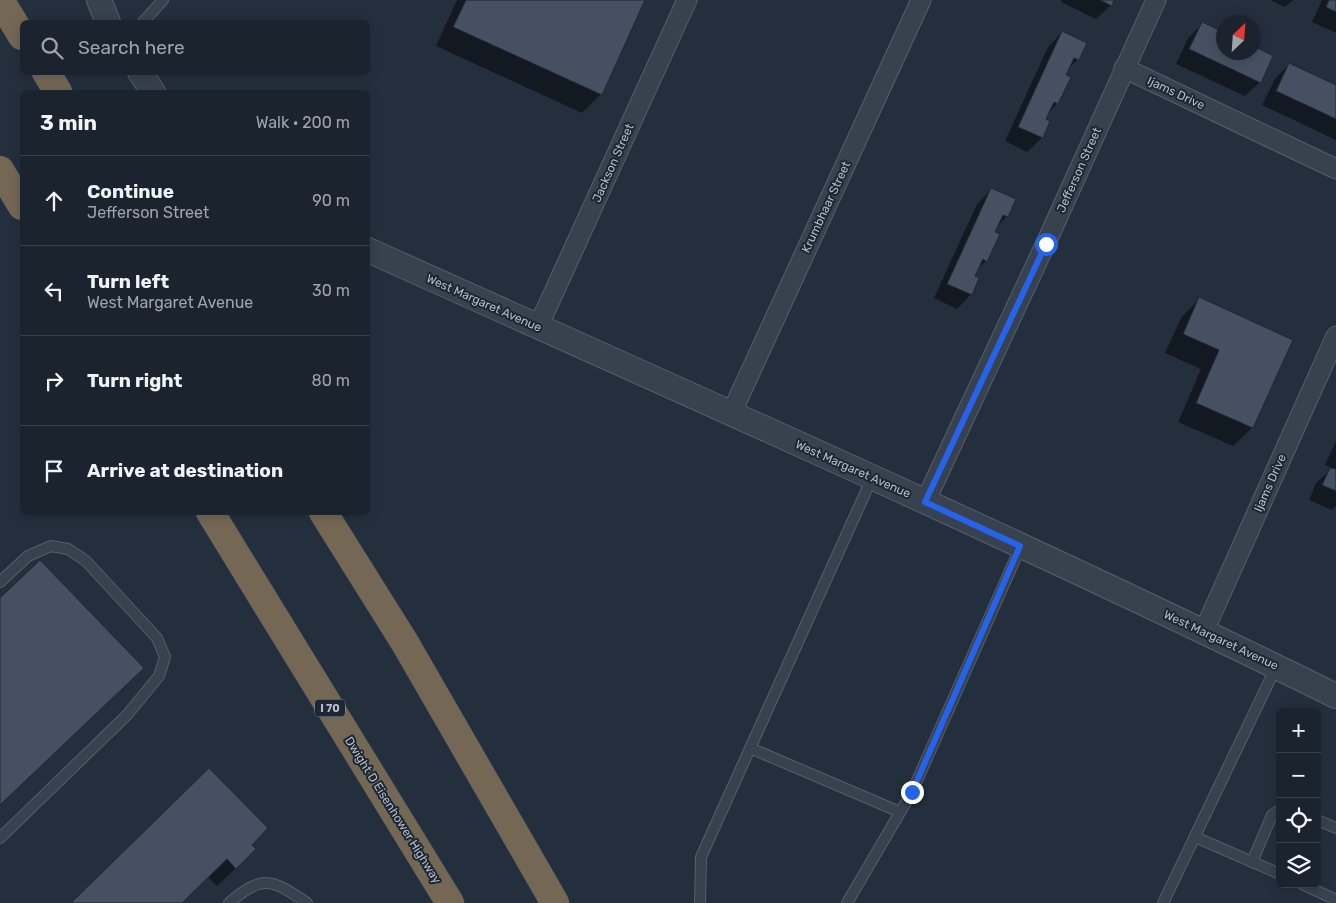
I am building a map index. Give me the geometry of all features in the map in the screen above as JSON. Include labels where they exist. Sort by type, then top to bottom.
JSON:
[{"type":"highway","points":[[0,0],[20,33]]},
{"type":"highway","points":[[48,75],[57,90]]},
{"type":"highway","points":[[0,170],[20,203]]},
{"type":"highway","name":"Dwight D Eisenhower Highway","points":[[212,515],[450,903]]},
{"type":"highway","points":[[325,515],[405,643],[554,903]]},
{"type":"street","points":[[99,0],[107,20]]},
{"type":"street","name":"Jackson Street","points":[[538,327],[687,0]]},
{"type":"street","name":"Krumbhaar Street","points":[[731,414],[921,0]]},
{"type":"street","name":"Jefferson Street","points":[[925,502],[1046,244],[1156,0]]},
{"type":"street","name":"Ijams Drive","points":[[1124,68],[1336,169]]},
{"type":"street","points":[[142,75],[152,90]]},
{"type":"street","name":"West Margaret Avenue","points":[[370,251],[925,502],[1204,631],[1336,696]]},
{"type":"street","name":"Ijams Drive","points":[[1204,631],[1336,336]]},
{"type":"lane","points":[[145,20],[163,0]]},
{"type":"lane","points":[[700,903],[701,857],[872,478]]},
{"type":"lane","points":[[0,582],[28,556],[51,546],[68,549],[86,562],[157,638],[165,657],[159,676],[127,715],[0,838]]},
{"type":"lane","points":[[847,903],[912,792],[1020,546]]},
{"type":"lane","points":[[1163,903],[1276,666]]},
{"type":"lane","points":[[750,748],[900,812]]},
{"type":"lane","points":[[1252,862],[1272,815],[1276,812]]},
{"type":"lane","points":[[1321,822],[1336,828]]},
{"type":"lane","points":[[1195,837],[1276,872]]},
{"type":"lane","points":[[229,903],[244,890],[257,884],[268,883],[282,886],[307,903]]},
{"type":"lane","points":[[1310,888],[1336,900]]},
{"type":"building","points":[[466,0],[645,0],[602,95],[453,27]]},
{"type":"building","points":[[1100,0],[1114,0],[1112,6]]},
{"type":"building","points":[[1329,0],[1336,0],[1336,12],[1326,7]]},
{"type":"building","points":[[1202,22],[1216,28],[1216,60],[1261,60],[1261,50],[1273,56],[1261,83],[1189,49]]},
{"type":"building","points":[[1062,31],[1087,43],[1079,60],[1074,58],[1066,75],[1071,77],[1058,104],[1054,102],[1046,119],[1050,121],[1043,138],[1018,127]]},
{"type":"building","points":[[1289,63],[1336,85],[1336,119],[1276,91]]},
{"type":"building","points":[[991,188],[1016,199],[1008,217],[1003,215],[995,232],[1000,234],[987,262],[983,259],[975,276],[979,278],[972,295],[947,284]]},
{"type":"building","points":[[1199,297],[1293,340],[1253,428],[1196,403],[1219,350],[1183,334]]},
{"type":"building","points":[[1330,468],[1336,469],[1336,491],[1322,485]]},
{"type":"building","points":[[40,560],[144,668],[0,805],[0,598]]},
{"type":"building","points":[[209,768],[268,828],[252,845],[256,849],[236,869],[227,859],[182,903],[71,903]]},
{"type":"route","points":[[912,792],[1020,546],[925,502],[1046,244]]}]
